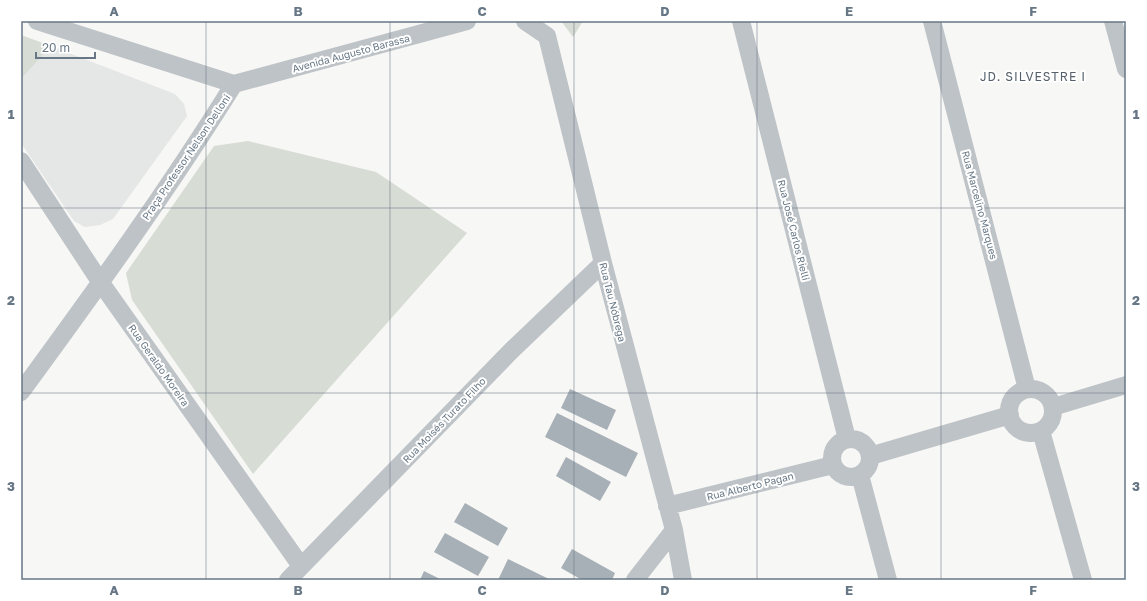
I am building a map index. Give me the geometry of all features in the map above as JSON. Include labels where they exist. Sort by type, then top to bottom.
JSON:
[{"type":"street","name":"Praça Professor Nelson Delloni","points":[[21,392],[101,283],[234,84],[37,21]]},
{"type":"street","name":"Avenida Augusto Barassa","points":[[234,84],[467,21]]},
{"type":"street","name":"Rua Tau Nóbrega","points":[[525,21],[547,36],[603,263],[674,530],[683,580]]},
{"type":"street","name":"Rua José Carlos Rielli","points":[[741,21],[847,439]]},
{"type":"street","name":"Rua Marcelino Marques","points":[[932,21],[1028,389]]},
{"type":"street","points":[[1113,21],[1126,69]]},
{"type":"street","name":"Rua Geraldo Moreira","points":[[21,161],[101,283],[302,566]]},
{"type":"street","name":"Rua Moisés Turato Filho","points":[[288,580],[511,351],[603,263]]},
{"type":"street","points":[[1053,407],[1126,385]]},
{"type":"street","points":[[1028,389],[1044,393],[1050,399],[1053,407],[1051,421],[1041,431],[1029,432],[1018,429],[1012,422],[1010,415],[1010,406],[1013,398],[1019,392],[1028,389]]},
{"type":"street","points":[[870,456],[1010,415]]},
{"type":"street","points":[[1041,431],[1083,580]]},
{"type":"street","points":[[847,439],[858,440],[867,446],[870,456],[868,467],[860,475],[850,477],[840,474],[833,465],[832,457],[834,449],[847,439]]},
{"type":"street","name":"Rua Alberto Pagan","points":[[667,506],[833,465]]},
{"type":"street","points":[[860,475],[888,580]]},
{"type":"street","points":[[635,580],[674,530]]},
{"type":"shaded area","points":[[561,21],[583,21],[573,37]]},
{"type":"shaded area","points":[[21,35],[51,46],[21,79]]},
{"type":"shaded area","points":[[51,46],[175,94],[184,104],[187,116],[113,219],[100,225],[85,227],[74,221],[21,143],[21,79]]},
{"type":"shaded area","points":[[248,141],[376,172],[467,233],[253,474],[132,300],[126,273],[214,146]]},
{"type":"building","points":[[570,389],[616,410],[607,430],[561,408]]},
{"type":"building","points":[[557,413],[638,453],[626,477],[545,437]]},
{"type":"building","points":[[566,457],[611,482],[600,501],[556,476]]},
{"type":"building","points":[[465,503],[508,528],[498,546],[454,522]]},
{"type":"building","points":[[445,533],[489,557],[478,576],[434,552]]},
{"type":"building","points":[[572,549],[615,573],[612,580],[582,580],[561,568]]},
{"type":"building","points":[[508,559],[551,580],[498,580]]},
{"type":"building","points":[[424,571],[442,580],[420,580]]},
{"type":"district","name":"JD. SILVESTRE I","points":[[1033,76]]}]
